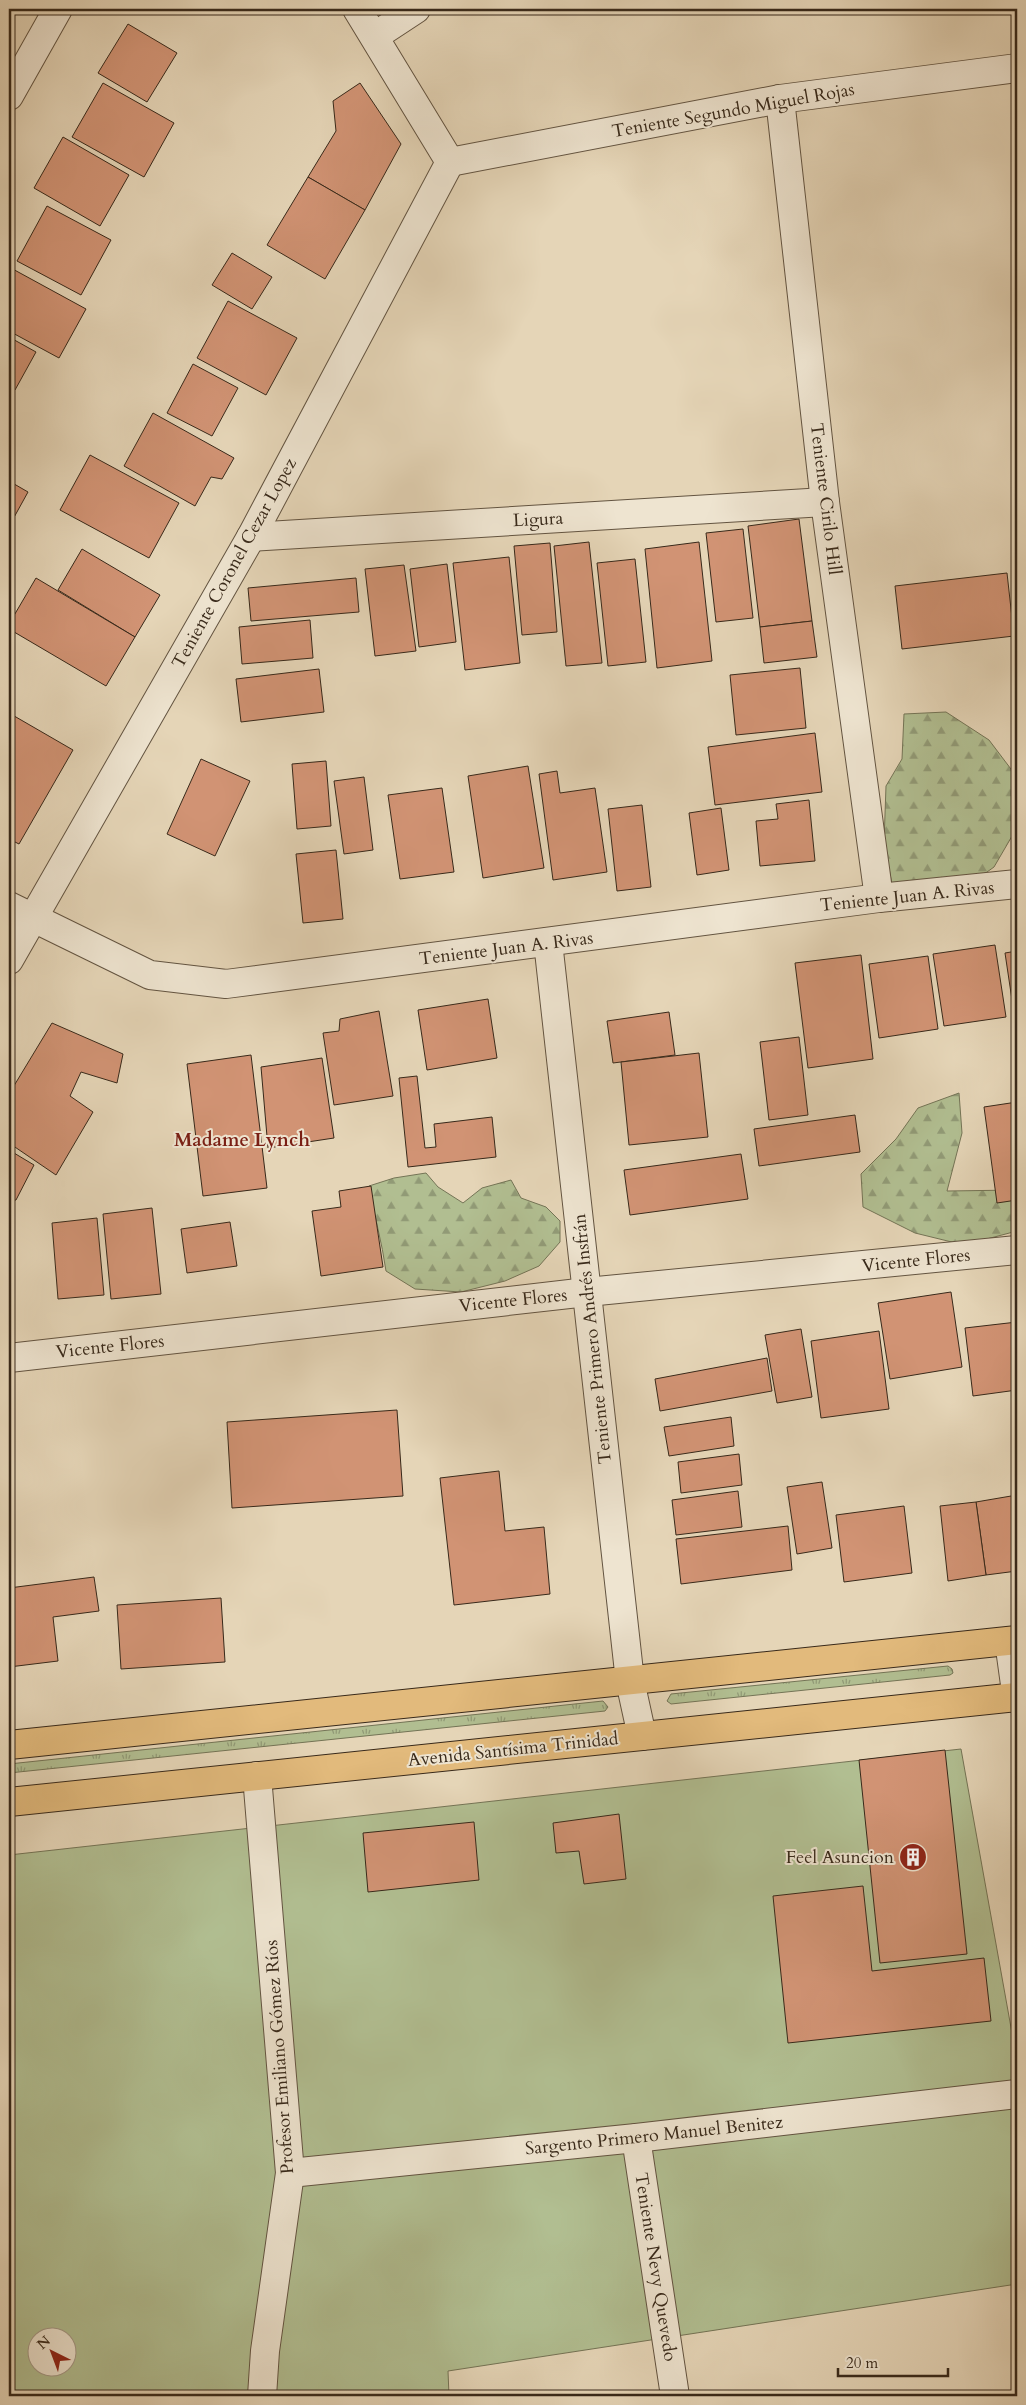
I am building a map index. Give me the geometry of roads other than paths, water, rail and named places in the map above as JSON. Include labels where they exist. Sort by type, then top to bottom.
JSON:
[{"type":"main road","points":[[9,1745],[1013,1641]]},
{"type":"main road","name":"Avenida Santísima Trinidad","points":[[9,1802],[1017,1697]]},
{"type":"street","points":[[9,96],[58,9]]},
{"type":"street","points":[[357,9],[450,162]]},
{"type":"street","points":[[374,36],[416,9]]},
{"type":"street","name":"Teniente Segundo Miguel Rojas","points":[[450,162],[780,99],[1017,68]]},
{"type":"street","name":"Teniente Cirilo Hill","points":[[780,99],[825,502],[879,898]]},
{"type":"street","name":"Teniente Coronel Cezar Lopez","points":[[9,960],[20,912],[251,537],[450,162]]},
{"type":"street","name":"Ligura","points":[[251,537],[825,502]]},
{"type":"street","name":"Teniente Juan A. Rivas","points":[[20,912],[150,975],[226,984],[879,898],[1017,884]]},
{"type":"street","name":"Teniente Primero Andrés Insfrán","points":[[548,942],[630,1680],[642,1736]]},
{"type":"street","name":"Vicente Flores","points":[[9,1358],[587,1292],[1017,1250]]},
{"type":"street","points":[[1013,1641],[1017,1697]]},
{"type":"street","name":"Profesor Emiliano Gómez Ríos","points":[[257,1776],[290,2174],[265,2351],[262,2396]]},
{"type":"street","name":"Sargento Primero Manuel Benitez","points":[[290,2174],[636,2138],[1017,2094]]},
{"type":"street","name":"Teniente Nevy Quevedo","points":[[636,2138],[675,2396]]},
{"type":"place","name":"Feel Asuncion","points":[[913,1857]]},
{"type":"district","name":"Madame Lynch","points":[[242,1139]]}]
